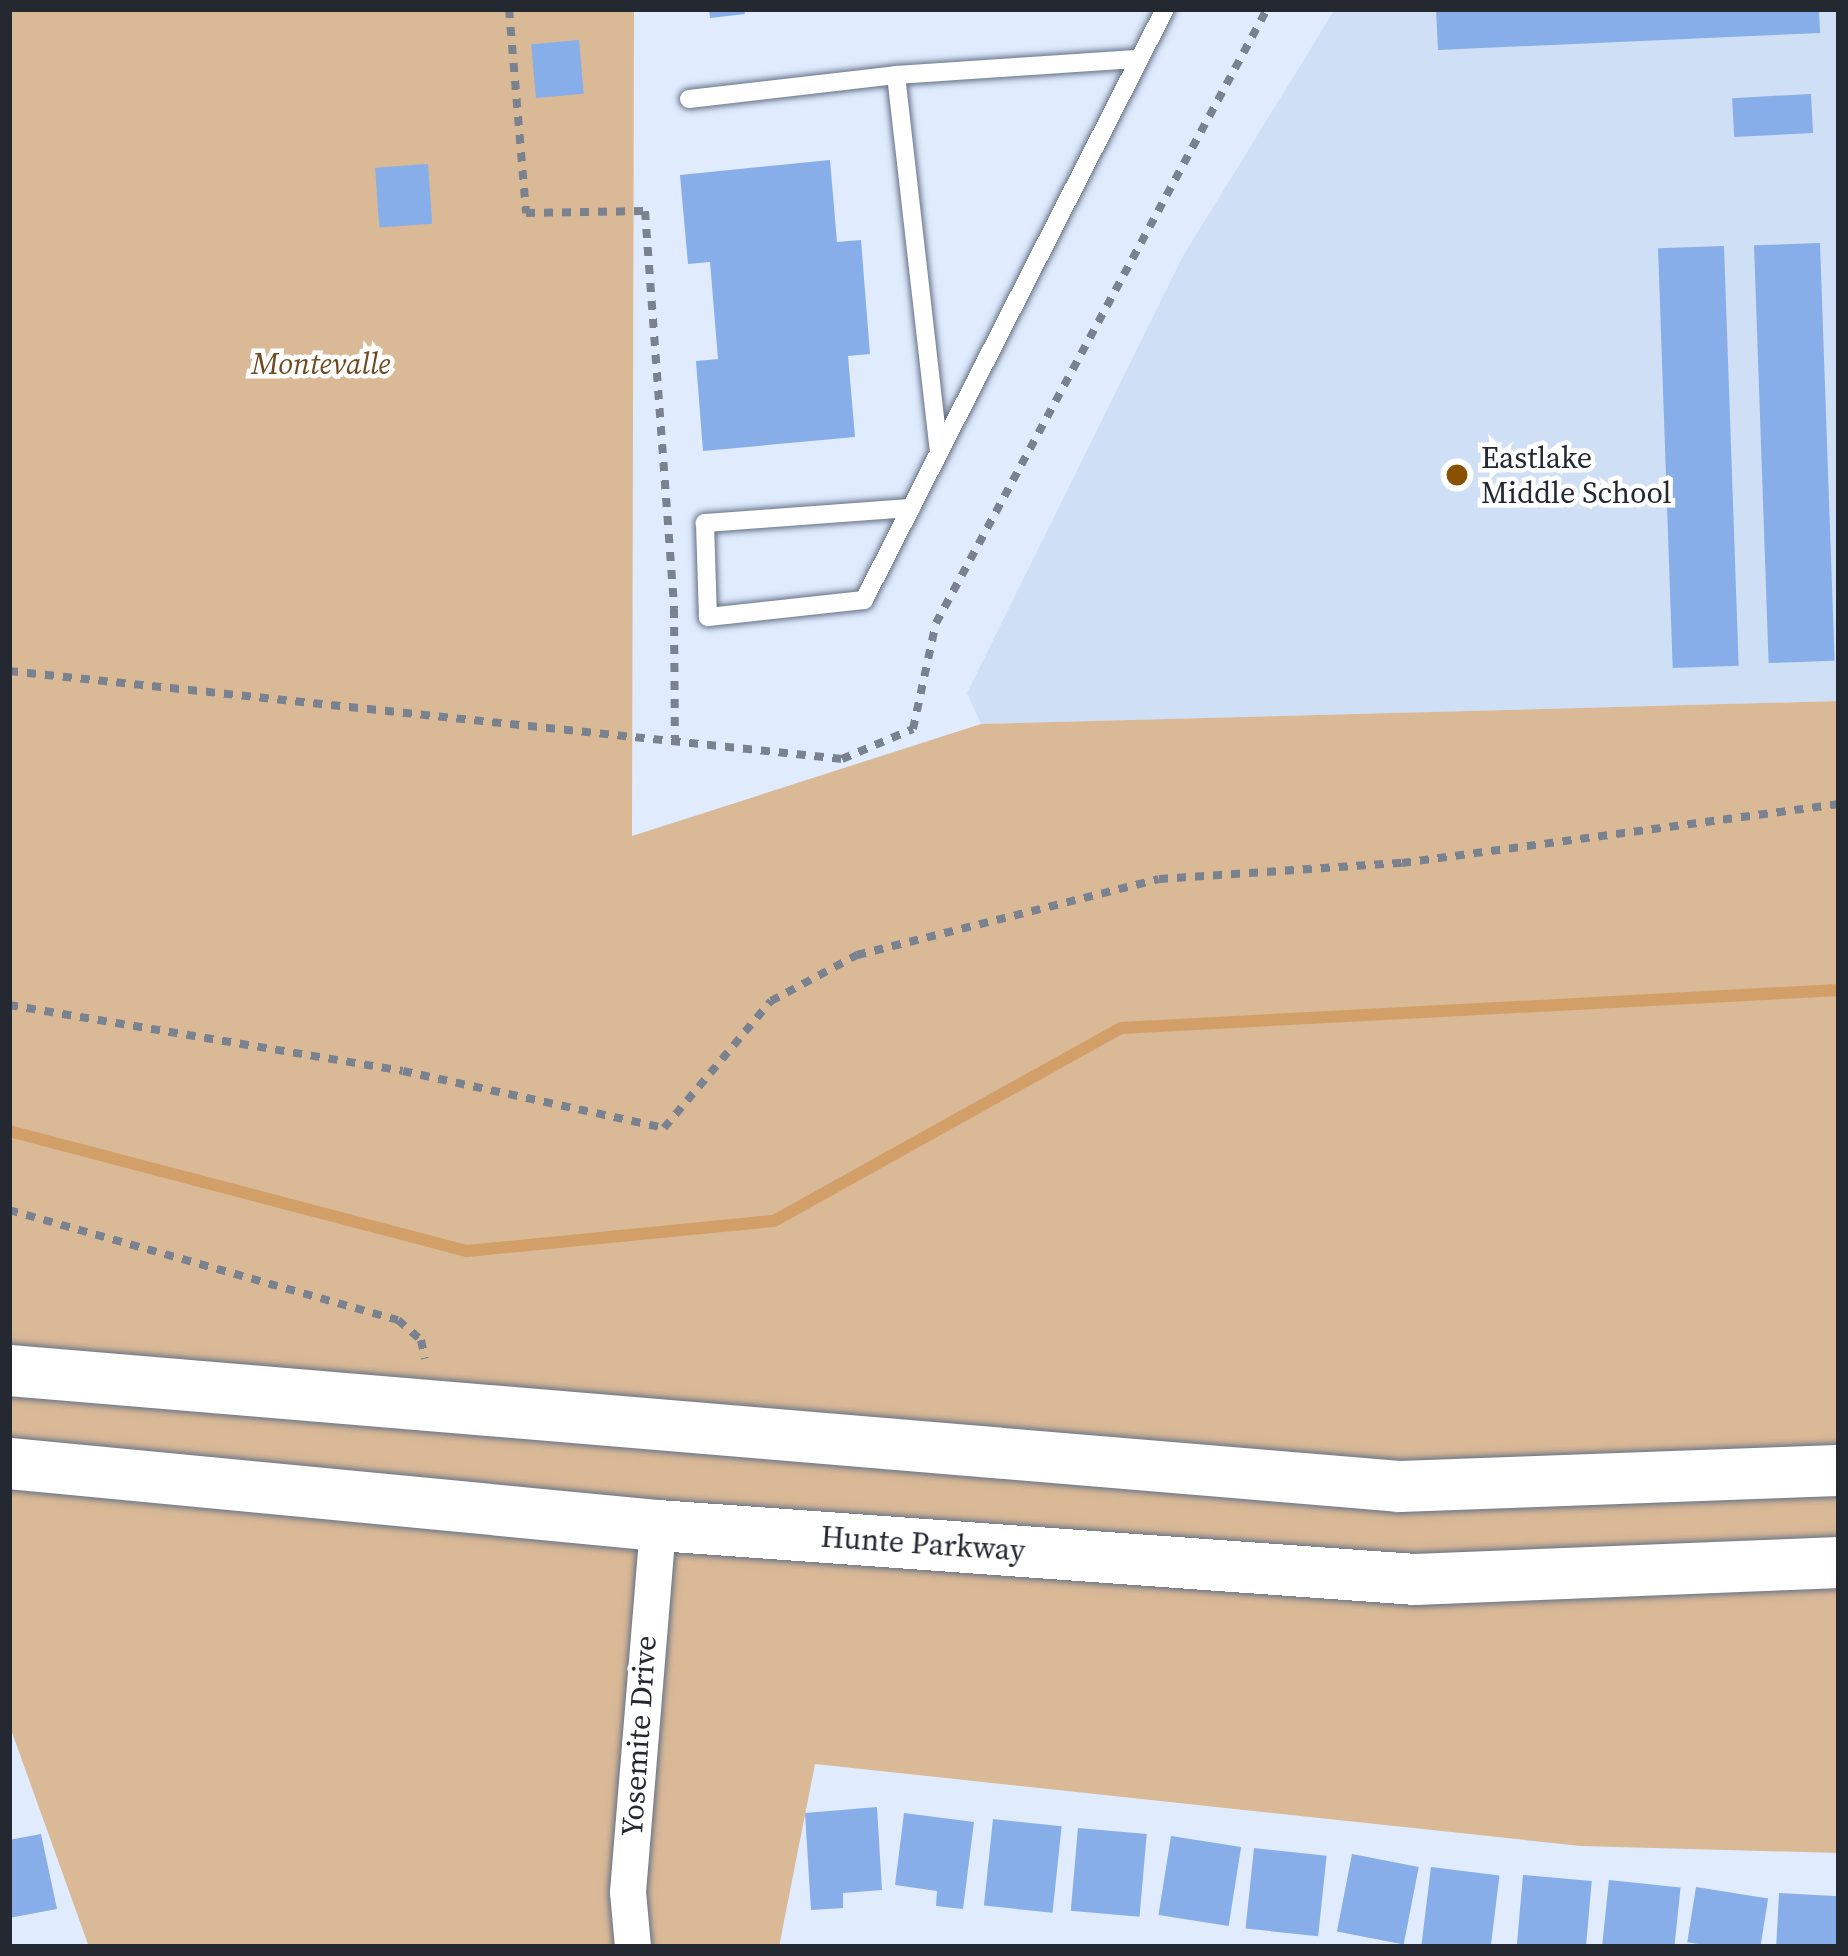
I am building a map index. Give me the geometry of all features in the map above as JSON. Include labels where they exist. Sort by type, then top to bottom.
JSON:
[{"type":"main road","points":[[9,1370],[1398,1486],[1839,1470]]},
{"type":"main road","name":"Hunte Parkway","points":[[9,1463],[658,1525],[1415,1579],[1839,1562]]},
{"type":"street","name":"Yosemite Drive","points":[[633,1947],[628,1892],[658,1525]]},
{"type":"lane","points":[[911,508],[705,523],[708,617],[864,600],[911,508],[938,453],[1165,9]]},
{"type":"lane","points":[[689,99],[896,75],[1139,59]]},
{"type":"lane","points":[[896,75],[938,453]]},
{"type":"path","points":[[509,9],[526,213],[645,211],[674,609],[674,738]]},
{"type":"path","points":[[9,1005],[403,1071],[664,1128],[771,1001],[857,955],[1159,879],[1402,863],[1839,804]]},
{"type":"path","points":[[9,1210],[398,1320],[421,1340],[436,1404]]},
{"type":"shaded area","name":"Eastlake Middle School","points":[[1335,9],[1839,9],[1839,701],[981,724],[967,693],[1183,256]]},
{"type":"green space","name":"Montevalle","points":[[9,9],[634,9],[632,836],[981,724],[1839,701],[1839,1853],[1581,1846],[815,1764],[779,1947],[89,1947],[9,1724]]},
{"type":"building","points":[[709,9],[744,9],[745,14],[710,18]]},
{"type":"building","points":[[1436,9],[1819,9],[1820,33],[1438,50]]},
{"type":"building","points":[[579,40],[584,94],[536,98],[531,44]]},
{"type":"building","points":[[1811,94],[1813,133],[1734,137],[1732,98]]},
{"type":"building","points":[[830,160],[837,242],[861,240],[870,354],[848,356],[855,437],[703,451],[696,361],[718,359],[710,262],[688,264],[680,175]]},
{"type":"building","points":[[428,164],[432,224],[379,228],[375,168]]},
{"type":"building","points":[[1820,243],[1835,661],[1769,663],[1754,245]]},
{"type":"building","points":[[1724,246],[1739,666],[1673,668],[1658,248]]},
{"type":"building","points":[[877,1807],[882,1890],[843,1893],[843,1908],[811,1910],[805,1813]]},
{"type":"building","points":[[904,1813],[974,1822],[963,1909],[936,1906],[937,1891],[895,1885]]},
{"type":"building","points":[[993,1819],[1062,1826],[1053,1913],[984,1906]]},
{"type":"building","points":[[1078,1828],[1147,1834],[1140,1917],[1071,1911]]},
{"type":"building","points":[[41,1834],[57,1909],[9,1918],[9,1840]]},
{"type":"building","points":[[1171,1836],[1241,1847],[1229,1926],[1158,1915]]},
{"type":"building","points":[[1254,1848],[1327,1856],[1318,1936],[1246,1929]]},
{"type":"building","points":[[1352,1854],[1419,1867],[1404,1945],[1337,1932]]},
{"type":"building","points":[[1431,1867],[1499,1875],[1491,1947],[1421,1944]]},
{"type":"building","points":[[1523,1875],[1592,1881],[1586,1947],[1517,1947]]},
{"type":"building","points":[[1609,1880],[1681,1888],[1674,1947],[1602,1947]]},
{"type":"building","points":[[1696,1887],[1768,1898],[1760,1947],[1687,1942]]},
{"type":"building","points":[[1779,1893],[1839,1896],[1836,1947],[1776,1947]]},
{"type":"waterway","points":[[9,1131],[467,1251],[774,1221],[1121,1028],[1839,990]]},
{"type":"place","name":"Eastlake Middle School","points":[[1457,475]]}]
